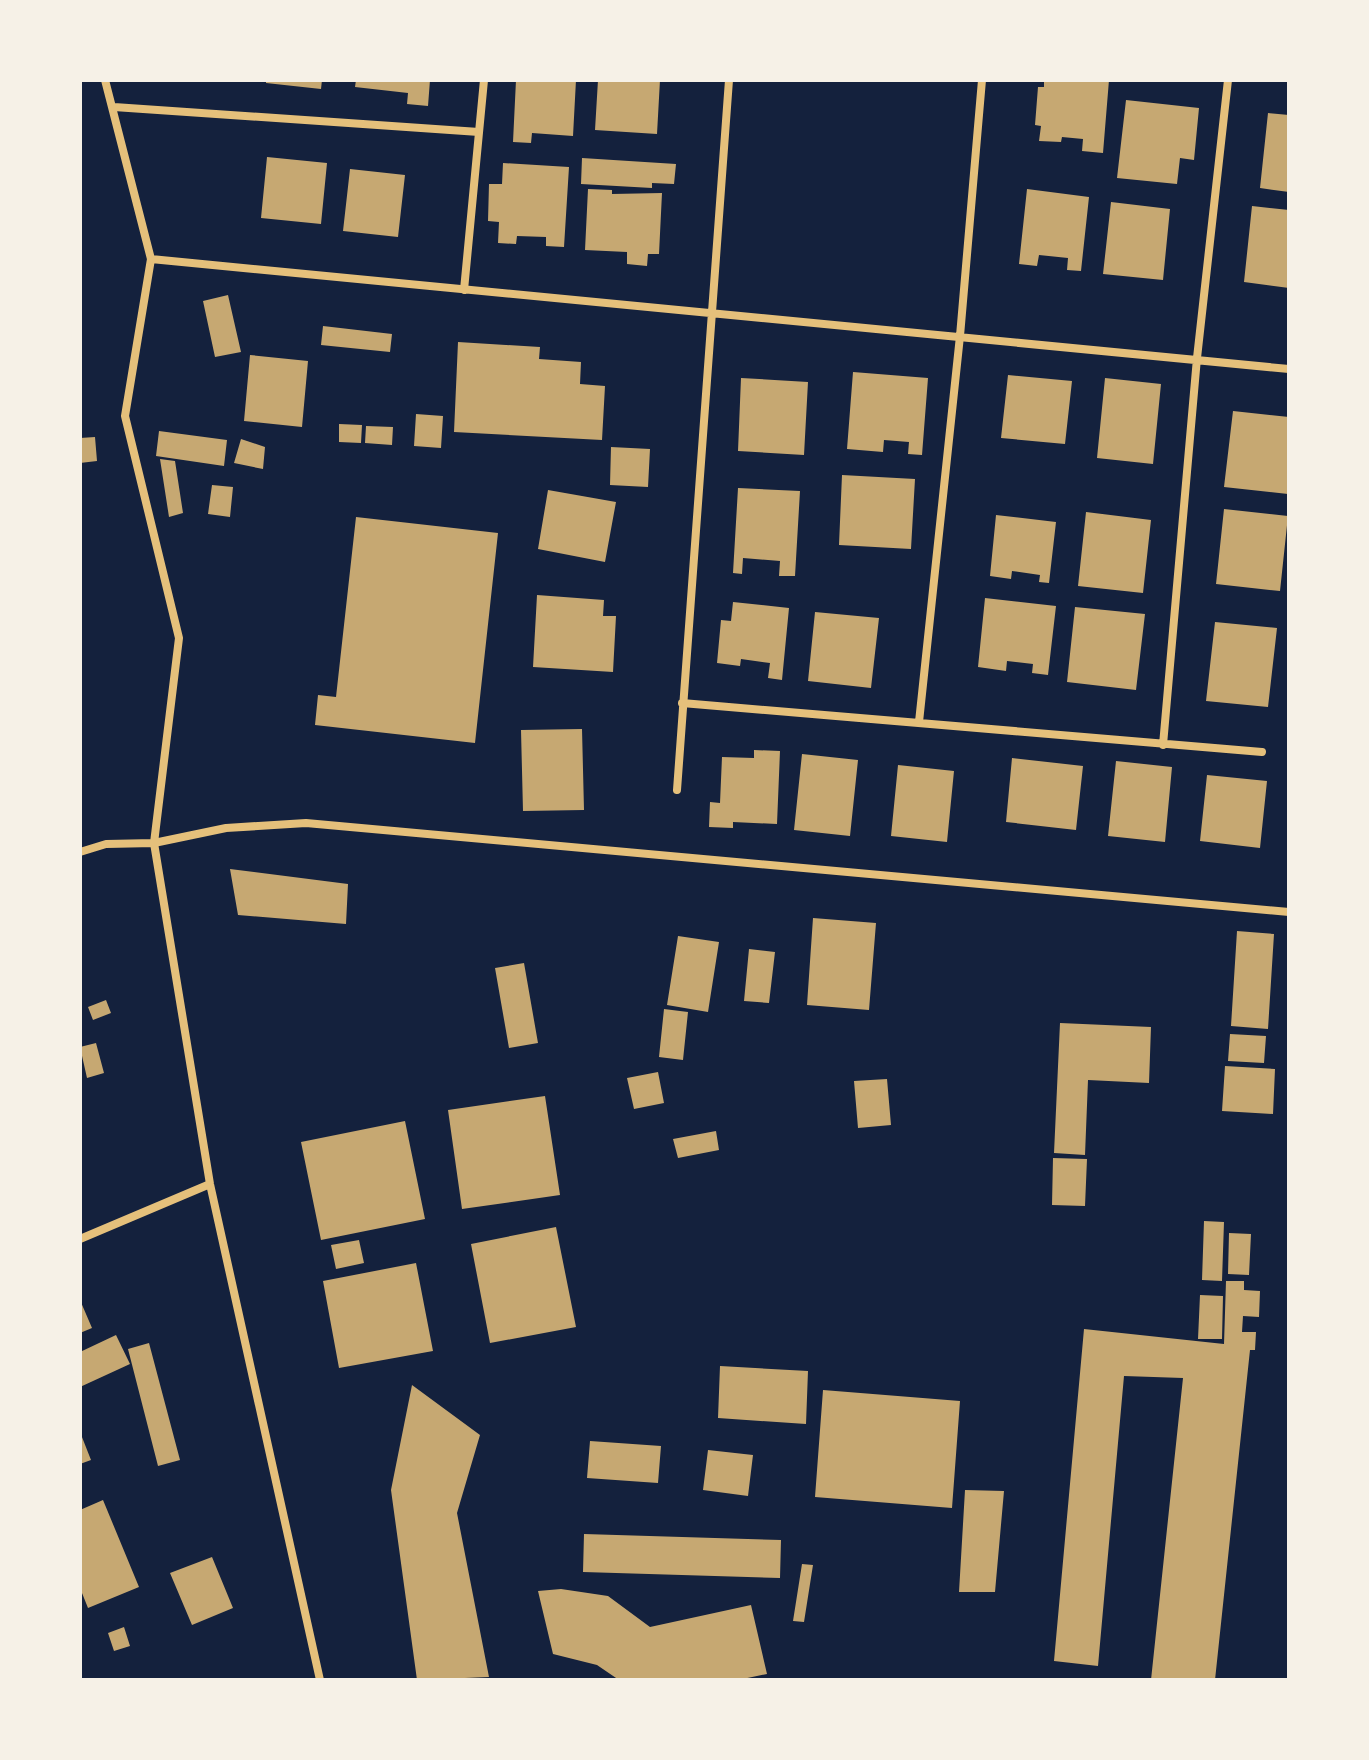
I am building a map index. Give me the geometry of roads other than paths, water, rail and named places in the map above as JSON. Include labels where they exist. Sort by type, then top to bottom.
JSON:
[{"type":"street","points":[[105,80],[151,259],[125,416],[179,638],[154,843],[210,1184],[320,1680]]},
{"type":"street","points":[[464,290],[484,80]]},
{"type":"street","points":[[677,790],[729,80]]},
{"type":"street","points":[[919,722],[960,336],[982,80]]},
{"type":"street","points":[[1163,745],[1197,358],[1228,80]]},
{"type":"street","points":[[114,107],[479,132]]},
{"type":"street","points":[[151,259],[1289,369]]},
{"type":"street","points":[[682,703],[1262,752]]},
{"type":"street","points":[[80,852],[106,844],[154,843],[226,828],[306,823],[1289,912]]},
{"type":"street","points":[[80,1239],[210,1184]]}]
